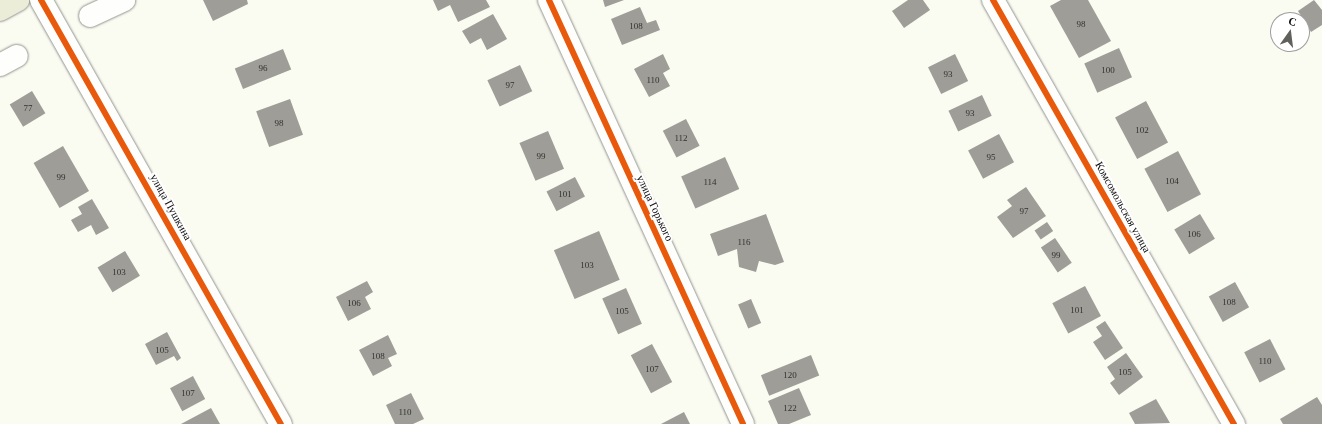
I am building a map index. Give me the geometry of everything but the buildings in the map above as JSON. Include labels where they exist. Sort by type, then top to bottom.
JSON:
[{"type":"main road","points":[[0,10],[18,0]]},
{"type":"street","name":"улица Пушкина","points":[[41,0],[282,424]]},
{"type":"street","points":[[90,16],[125,0]]},
{"type":"street","name":"улица Горького","points":[[549,0],[743,424]]},
{"type":"street","name":"Комсомольская улица","points":[[993,0],[1234,424]]},
{"type":"cycle path","points":[[41,0],[281,424]]},
{"type":"cycle path","points":[[549,0],[743,424]]},
{"type":"cycle path","points":[[993,0],[1234,424]]}]
